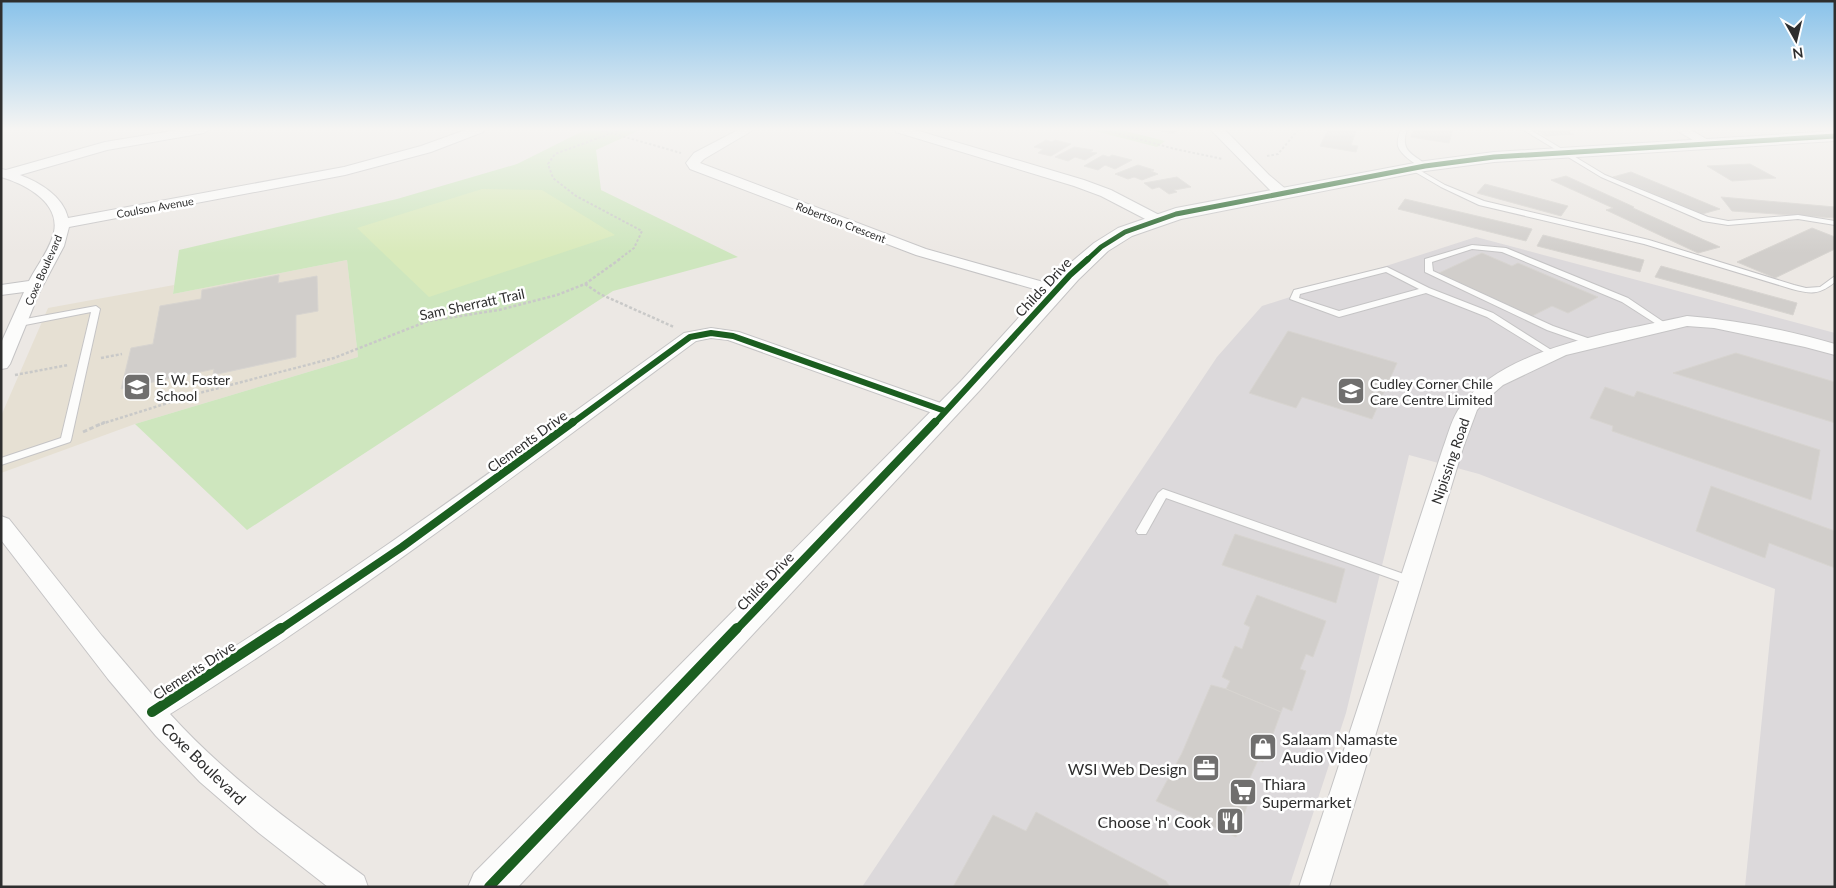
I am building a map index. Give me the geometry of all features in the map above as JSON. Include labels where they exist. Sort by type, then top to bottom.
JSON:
[{"type":"street","name":"Coulson Avenue","points":[[62,224],[347,170]]},
{"type":"street","name":"Robertson Crescent","points":[[703,170],[902,245],[1055,290]]},
{"type":"street","points":[[1037,170],[1079,183],[1114,197],[1158,220]]},
{"type":"street","points":[[1256,170],[1268,184],[1283,194]]},
{"type":"street","name":"Childs Drive","points":[[489,887],[945,411],[1055,290],[1101,248],[1125,232],[1158,220],[1192,211],[1401,170]]},
{"type":"street","name":"Coxe Boulevard","points":[[4,173],[45,195],[57,209],[62,224],[59,238],[35,285],[20,322],[6,370]]},
{"type":"street","points":[[1,290],[35,285]]},
{"type":"street","name":"Nipissing Road","points":[[1314,887],[1453,448],[1468,409],[1496,381],[1552,354],[1687,320],[1714,323],[1808,342],[1835,350]]},
{"type":"street","name":"Clements Drive","points":[[152,712],[215,673],[402,547],[690,337],[702,332],[733,336],[945,411]]},
{"type":"street","name":"Coxe Boulevard","points":[[1,524],[105,656],[191,755],[245,804],[353,887]]},
{"type":"lane","points":[[1423,170],[1443,186],[1482,203],[1646,242],[1792,287],[1806,290],[1822,289],[1835,278]]},
{"type":"lane","points":[[1594,170],[1706,219],[1728,223],[1798,217],[1835,223]]},
{"type":"lane","points":[[1593,343],[1550,328],[1429,272],[1428,261],[1472,247],[1503,250],[1625,300],[1664,325]]},
{"type":"lane","points":[[1426,290],[1339,314],[1294,299],[1297,292],[1388,269],[1426,290],[1490,314],[1552,354]]},
{"type":"lane","points":[[1,462],[66,440],[96,309],[20,322]]},
{"type":"lane","points":[[1142,531],[1164,493],[1411,581]]},
{"type":"path","points":[[585,284],[600,294],[671,325],[690,337]]},
{"type":"path","points":[[6,370],[84,362],[122,354]]},
{"type":"shaded area","points":[[1476,237],[1835,333],[1835,887],[1745,887],[1775,589],[1479,474],[1409,455],[1346,713],[1289,887],[862,887],[1217,357],[1262,306]]},
{"type":"shaded area","name":"E. W. Foster School","points":[[347,260],[358,357],[135,424],[1,473],[1,416],[48,308],[174,285],[173,294]]},
{"type":"green space","points":[[495,170],[599,170],[601,190],[738,257],[613,291],[247,530],[135,424],[358,357],[347,260],[173,294],[179,250],[397,199]]},
{"type":"green space","points":[[482,189],[542,190],[615,235],[429,297],[357,228]]},
{"type":"building","points":[[1124,170],[1153,170],[1151,171],[1158,174],[1142,180],[1134,177],[1128,179],[1115,174]]},
{"type":"building","points":[[1714,170],[1762,170],[1776,178],[1732,181]]},
{"type":"building","points":[[1631,172],[1720,209],[1702,214],[1613,177]]},
{"type":"building","points":[[1566,176],[1720,247],[1698,253],[1606,210],[1613,208],[1551,180]]},
{"type":"building","points":[[1177,177],[1191,187],[1174,190],[1177,192],[1169,194],[1159,187],[1152,189],[1144,183]]},
{"type":"building","points":[[1485,184],[1568,206],[1561,216],[1477,193]]},
{"type":"building","points":[[1721,197],[1835,207],[1835,218],[1732,211]]},
{"type":"building","points":[[1405,199],[1532,229],[1526,241],[1398,209]]},
{"type":"building","points":[[1812,228],[1835,237],[1835,249],[1775,278],[1737,262]]},
{"type":"building","points":[[1543,235],[1644,260],[1640,272],[1537,246]]},
{"type":"building","points":[[1482,253],[1512,266],[1518,263],[1598,297],[1568,313],[1552,306],[1532,316],[1439,273]]},
{"type":"building","points":[[1661,266],[1797,303],[1793,315],[1655,277]]},
{"type":"building","points":[[279,275],[278,283],[317,276],[318,311],[296,315],[296,357],[213,375],[214,369],[121,389],[131,348],[153,344],[160,306],[201,299],[202,290]]},
{"type":"building","points":[[1288,331],[1397,363],[1372,419],[1302,397],[1296,408],[1249,393]]},
{"type":"building","points":[[1736,353],[1835,382],[1835,423],[1673,373]]},
{"type":"building","points":[[1605,387],[1634,397],[1637,391],[1820,450],[1811,500],[1612,431],[1613,426],[1590,418]]},
{"type":"building","points":[[1711,486],[1835,531],[1835,568],[1769,543],[1765,558],[1696,531]]},
{"type":"building","points":[[1235,534],[1345,569],[1336,603],[1222,565]]},
{"type":"building","points":[[1257,595],[1326,621],[1313,657],[1306,654],[1300,669],[1306,671],[1292,711],[1283,707],[1281,712],[1226,689],[1230,681],[1222,677],[1235,646],[1242,649],[1250,627],[1244,624]]},
{"type":"building","points":[[1211,685],[1226,689],[1281,712],[1263,762],[1258,760],[1249,780],[1255,784],[1236,837],[1156,801],[1182,753]]},
{"type":"building","points":[[1036,812],[1166,881],[1170,887],[953,887],[993,815],[1026,831]]},
{"type":"cycle path","points":[[489,887],[971,385],[1070,275],[1101,247],[1125,232],[1176,214],[1402,170]]},
{"type":"cycle path","points":[[152,712],[215,673],[402,547],[690,337],[711,333],[733,336],[945,411]]},
{"type":"place","name":"E. W. Foster School","points":[[137,387]]},
{"type":"place","name":"Cudley Corner Chile Care Centre Limited","points":[[1351,391]]},
{"type":"place","name":"Salaam Namaste Audio Video","points":[[1263,747]]},
{"type":"place","name":"WSI Web Design","points":[[1206,768]]},
{"type":"place","name":"Thiara Supermarket","points":[[1243,792]]},
{"type":"place","name":"Choose 'n' Cook","points":[[1230,821]]}]
